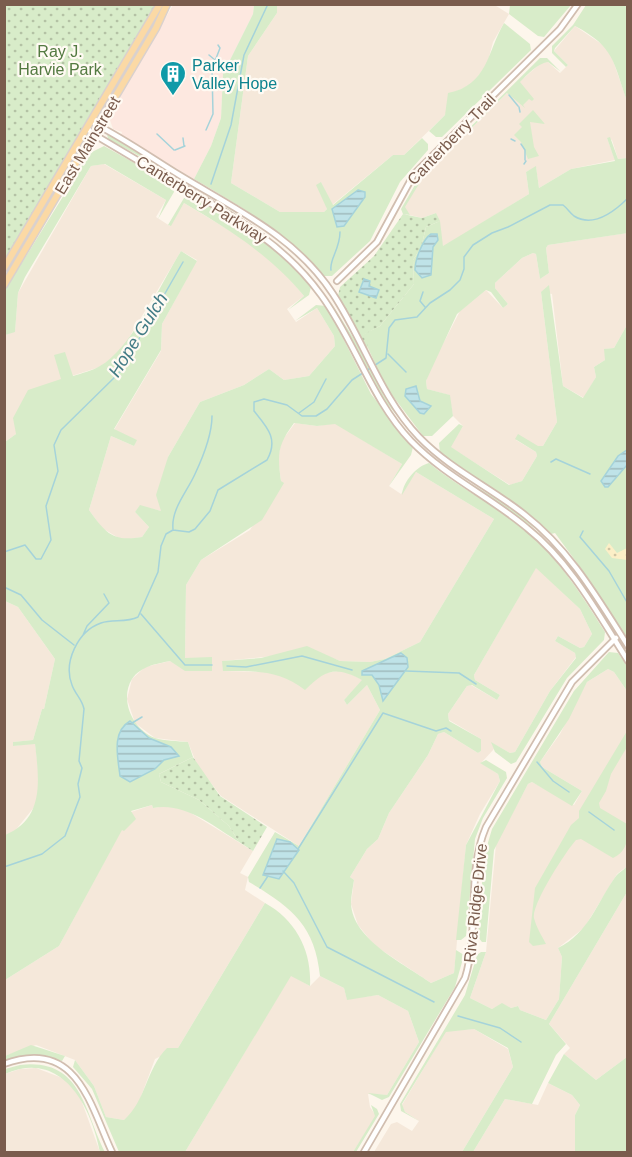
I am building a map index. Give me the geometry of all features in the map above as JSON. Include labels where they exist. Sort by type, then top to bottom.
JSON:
[{"type":"main road","name":"East Mainstreet","points":[[4,268],[160,4]]},
{"type":"main road","name":"East Mainstreet","points":[[4,285],[156,28],[167,4]]},
{"type":"street","name":"Canterberry Trail","points":[[337,281],[377,242],[414,174],[560,29],[578,4]]},
{"type":"street","name":"Canterberry Parkway","points":[[89,125],[98,126],[268,227],[287,242],[333,293],[377,378],[409,425],[438,456],[517,509],[554,541],[586,580],[627,646]]},
{"type":"street","name":"Canterberry Parkway","points":[[89,125],[93,134],[246,224],[277,246],[300,268],[325,300],[370,383],[397,425],[428,458],[456,481],[520,522],[548,547],[572,575],[627,661]]},
{"type":"street","name":"Riva Ridge Drive","points":[[364,1152],[464,982],[471,954],[478,854],[486,827],[572,682],[620,634]]},
{"type":"street","points":[[4,1064],[21,1060],[40,1060],[56,1064],[73,1075],[88,1094],[112,1152]]},
{"type":"shaded area","points":[[493,4],[509,14],[493,42],[487,65],[472,84],[457,91],[445,115],[404,155],[393,155],[332,205],[321,182],[327,209],[324,212],[280,212],[231,183],[248,56],[277,13],[277,5]]},
{"type":"shaded area","points":[[173,5],[254,5],[253,14],[223,74],[221,118],[211,146],[194,179],[121,135],[122,132],[113,129],[110,120],[123,91]]},
{"type":"shaded area","points":[[575,26],[609,49],[627,101],[627,158],[618,159],[612,140],[607,138],[615,160],[571,169],[539,188],[536,167],[526,172],[529,194],[443,247],[436,213],[422,218],[410,215],[404,208],[411,195],[425,174],[507,93],[541,63],[548,62],[560,73],[568,65],[554,51]]},
{"type":"shaded area","points":[[104,164],[166,200],[156,217],[170,226],[184,203],[252,244],[286,274],[304,296],[287,309],[296,322],[317,308],[334,336],[335,346],[309,376],[284,380],[269,369],[244,385],[200,402],[168,457],[161,511],[140,506],[135,512],[149,527],[142,537],[122,540],[102,528],[89,510],[111,436],[134,446],[136,440],[114,430],[161,351],[162,324],[197,260],[181,251],[127,341],[116,355],[100,367],[62,379],[16,434],[5,442],[5,335],[15,331],[18,293],[91,166]]},
{"type":"shaded area","points":[[627,233],[627,325],[614,348],[605,349],[605,360],[594,367],[596,377],[584,398],[563,386],[552,294],[541,292],[557,422],[543,446],[538,447],[518,435],[516,440],[536,452],[537,456],[522,481],[510,485],[450,447],[463,426],[453,416],[449,395],[427,389],[426,381],[430,369],[460,311],[486,290],[503,308],[508,304],[495,288],[495,283],[522,258],[536,254],[540,279],[549,273],[546,248],[548,245]]},
{"type":"shaded area","points":[[295,423],[317,426],[335,423],[402,464],[389,486],[401,494],[416,472],[494,519],[420,642],[385,659],[370,662],[340,661],[327,656],[273,656],[223,661],[223,671],[271,672],[294,681],[305,689],[321,674],[343,670],[363,680],[344,700],[347,705],[367,685],[380,710],[299,846],[221,796],[197,765],[188,742],[155,738],[135,723],[127,699],[132,679],[145,667],[170,661],[178,664],[185,658],[186,585],[201,560],[250,530],[281,481],[278,459],[281,442]]},
{"type":"shaded area","points":[[536,567],[580,609],[592,634],[584,647],[580,648],[558,636],[555,641],[575,653],[576,657],[550,691],[515,752],[510,753],[492,743],[494,749],[481,763],[498,774],[500,781],[480,814],[466,845],[454,973],[431,983],[374,945],[358,925],[351,904],[354,880],[350,877],[367,849],[378,839],[389,813],[428,755],[438,734],[444,732],[478,753],[481,751],[481,739],[449,720],[448,714],[467,686],[471,685],[497,700],[500,695],[475,680],[474,675]]},
{"type":"shaded area","points":[[5,601],[18,607],[55,659],[44,709],[42,709],[33,740],[13,742],[13,746],[35,743],[40,786],[35,806],[14,832],[5,835]]},
{"type":"shaded area","points":[[608,669],[614,672],[627,691],[626,867],[617,874],[584,928],[558,948],[562,957],[559,999],[546,1020],[520,1010],[518,1006],[511,1008],[502,1004],[492,1009],[470,998],[486,952],[496,844],[528,784],[532,782],[574,805],[582,791],[542,767],[540,762],[560,734],[587,682]]},
{"type":"shaded area","points":[[152,805],[153,808],[166,806],[186,810],[253,851],[240,873],[248,877],[245,890],[265,903],[178,1048],[155,1059],[136,1110],[124,1120],[106,1117],[94,1086],[75,1060],[36,1045],[5,1056],[5,980],[59,946],[131,812]]},
{"type":"shaded area","points":[[627,892],[627,1057],[596,1080],[564,1054],[570,1048],[549,1024]]},
{"type":"shaded area","points":[[291,975],[310,986],[320,976],[344,988],[347,999],[378,995],[408,1011],[419,1042],[387,1095],[368,1094],[370,1107],[376,1116],[353,1152],[185,1152]]},
{"type":"shaded area","points":[[474,1029],[508,1049],[513,1067],[462,1152],[374,1152],[391,1124],[397,1122],[412,1131],[419,1121],[405,1112],[402,1105],[446,1031]]},
{"type":"shaded area","points":[[36,1068],[65,1079],[79,1094],[100,1152],[5,1152],[5,1074],[20,1069]]},
{"type":"shaded area","points":[[548,1083],[572,1095],[580,1105],[575,1115],[575,1152],[473,1152],[505,1099],[538,1105]]},
{"type":"green space","name":"Ray J. Harvie Park","points":[[5,5],[157,5],[82,128],[5,263]]},
{"type":"green space","points":[[254,5],[277,5],[277,13],[248,56],[231,183],[280,212],[324,212],[327,209],[316,185],[321,182],[333,205],[393,155],[404,155],[422,138],[428,144],[428,150],[400,182],[370,241],[332,276],[324,276],[279,233],[194,179],[211,146],[221,118],[223,74],[253,14]]},
{"type":"green space","points":[[510,5],[571,5],[544,37],[538,36],[509,14]]},
{"type":"green space","points":[[586,5],[624,5],[627,7],[627,101],[611,57],[598,41],[588,34],[575,26],[555,48],[554,51],[568,65],[566,67],[552,53],[552,46],[573,25]]},
{"type":"green space","points":[[504,23],[530,44],[531,50],[442,137],[436,137],[429,131],[445,115],[448,93],[461,89],[479,75]]},
{"type":"green space","points":[[540,58],[547,58],[561,72],[548,62],[529,73],[520,82],[534,99],[532,101],[529,99],[523,105],[525,108],[507,93],[425,174],[405,207],[410,215],[403,214],[401,209],[419,178]]},
{"type":"green space","points":[[533,110],[545,124],[530,122],[534,147],[539,156],[528,159],[521,142],[514,135],[522,127],[519,124]]},
{"type":"green space","points":[[107,134],[178,176],[178,177],[108,139]]},
{"type":"green space","points":[[610,137],[618,159],[627,158],[628,233],[548,245],[546,248],[549,273],[540,279],[536,254],[533,253],[522,258],[495,283],[495,288],[508,304],[503,308],[491,292],[486,290],[457,314],[426,381],[427,389],[450,395],[453,416],[432,436],[423,436],[386,387],[362,335],[380,326],[414,284],[413,260],[421,248],[426,227],[440,221],[443,246],[529,194],[526,172],[536,166],[539,188],[571,169],[615,161],[607,138]]},
{"type":"green space","points":[[104,146],[172,184],[174,192],[158,219],[166,200],[105,164],[91,166],[25,277],[18,293],[15,332],[5,335],[5,290],[90,153]]},
{"type":"green space","points":[[194,189],[246,218],[263,229]]},
{"type":"green space","points":[[192,195],[241,225],[271,247],[311,287],[309,295],[288,310],[304,296],[291,281],[248,244],[184,203],[171,226],[168,225],[184,198]]},
{"type":"green space","points":[[436,213],[440,221],[426,227],[421,248],[413,260],[414,284],[380,326],[363,335],[368,345],[367,350],[338,296],[340,287],[374,256],[403,214],[422,218]]},
{"type":"green space","points":[[38,217],[40,218],[8,273],[6,272]]},
{"type":"green space","points":[[273,235],[294,252],[321,282],[298,257]]},
{"type":"green space","points":[[181,251],[197,261],[162,324],[161,350],[114,429],[137,440],[134,446],[111,436],[89,510],[105,530],[117,537],[142,537],[149,527],[135,512],[140,505],[161,511],[156,495],[168,457],[200,402],[244,385],[269,369],[284,380],[309,376],[335,346],[334,336],[317,308],[295,321],[316,305],[326,306],[371,394],[413,447],[411,455],[389,486],[402,464],[335,424],[317,426],[294,423],[285,437],[279,456],[281,481],[284,483],[262,520],[201,560],[186,585],[185,658],[212,657],[212,671],[185,671],[170,661],[144,668],[132,679],[128,687],[130,713],[140,728],[155,738],[188,742],[193,757],[159,774],[161,782],[199,800],[229,826],[239,842],[187,812],[165,807],[153,808],[152,805],[131,811],[136,819],[124,831],[122,830],[59,946],[5,980],[5,835],[18,828],[27,819],[33,808],[38,784],[35,744],[13,746],[13,742],[33,740],[42,709],[44,709],[55,659],[18,607],[5,601],[5,442],[16,434],[13,418],[28,390],[61,379],[54,355],[65,352],[73,376],[97,368],[112,357],[134,330]]},
{"type":"green space","points":[[549,285],[563,386],[583,398],[596,377],[594,367],[605,360],[604,349],[614,348],[627,325],[627,641],[588,578],[555,533],[551,534],[517,505],[440,453],[439,443],[459,424],[463,426],[451,447],[509,485],[522,481],[537,456],[536,452],[515,439],[518,434],[538,446],[543,446],[557,422],[541,292]]},
{"type":"green space","points":[[330,301],[356,342],[384,396],[418,441],[384,400]]},
{"type":"green space","points":[[432,456],[462,478],[508,506],[550,541],[533,527],[468,486]]},
{"type":"green space","points":[[429,463],[512,519],[536,539],[568,577],[605,632],[604,640],[567,678],[516,762],[511,764],[495,752],[491,742],[510,753],[515,752],[550,691],[576,658],[575,653],[555,641],[558,636],[580,648],[584,647],[592,634],[580,609],[536,568],[474,675],[475,680],[500,695],[497,700],[472,685],[467,686],[448,714],[449,721],[481,739],[481,751],[478,753],[444,732],[438,734],[428,755],[389,813],[378,839],[367,849],[350,877],[354,880],[351,903],[360,928],[370,940],[395,959],[431,983],[454,973],[456,950],[464,955],[455,987],[389,1097],[382,1100],[368,1093],[387,1095],[419,1042],[408,1011],[378,995],[347,1000],[344,988],[320,976],[313,943],[298,919],[289,909],[249,882],[248,877],[275,832],[299,846],[380,710],[367,685],[347,705],[344,700],[362,680],[345,673],[338,671],[325,674],[305,690],[276,675],[223,671],[222,661],[261,658],[307,646],[340,661],[370,662],[385,659],[420,642],[494,519],[416,472],[402,495],[411,475]]},
{"type":"green space","points":[[555,547],[582,579],[610,624],[610,629]]},
{"type":"green space","points":[[609,652],[618,653],[627,666],[627,691],[614,672],[608,669],[587,682],[569,719],[540,762],[542,767],[582,791],[572,806],[532,782],[528,784],[494,850],[486,942],[482,942],[478,937],[484,856],[492,829],[574,691]]},
{"type":"green space","points":[[627,731],[627,747],[611,774],[606,791],[599,803],[600,808],[627,824],[627,840],[624,848],[613,858],[581,839],[576,840],[538,902],[534,918],[546,944],[533,946],[529,942],[535,888],[571,825],[579,818],[579,811]]},
{"type":"green space","points":[[193,757],[220,796],[267,827],[253,851],[239,842],[229,826],[199,800],[161,782],[159,774]]},
{"type":"green space","points":[[486,760],[506,772],[507,778],[483,818],[475,839],[466,936],[461,940],[456,940],[466,845],[500,781],[498,774],[480,763]]},
{"type":"green space","points":[[627,857],[627,892],[549,1024],[566,1044],[556,1055],[532,1104],[505,1099],[473,1152],[462,1152],[513,1067],[508,1048],[474,1029],[446,1032],[402,1104],[405,1112],[419,1121],[401,1111],[400,1104],[465,995],[477,955],[481,952],[486,952],[470,998],[492,1009],[502,1003],[511,1008],[518,1006],[520,1010],[546,1020],[559,999],[562,957],[558,948],[569,942],[592,916],[609,886],[626,867]]},
{"type":"green space","points":[[265,903],[285,918],[300,938],[308,961],[310,986],[291,976],[185,1152],[119,1152],[92,1089],[73,1067],[75,1060],[94,1086],[106,1117],[124,1120],[137,1104],[160,1056],[167,1048],[178,1048]]},
{"type":"green space","points":[[31,1045],[65,1056],[62,1061],[33,1055],[5,1060],[5,1056]]},
{"type":"green space","points":[[564,1054],[596,1080],[627,1057],[627,1152],[575,1152],[575,1115],[580,1105],[572,1095],[548,1083]]},
{"type":"green space","points":[[20,1065],[41,1065],[56,1070],[69,1079],[78,1090],[105,1152],[100,1152],[89,1116],[81,1100],[70,1086],[57,1075],[42,1069],[25,1068],[5,1074],[5,1069]]},
{"type":"green space","points":[[371,1105],[377,1109],[379,1114],[356,1152],[353,1152],[375,1116]]},
{"type":"sand","points":[[609,543],[617,553],[627,548],[627,560],[612,558],[605,549]]},
{"type":"water","points":[[358,190],[365,192],[365,197],[344,226],[337,227],[332,209]]},
{"type":"water","points":[[431,234],[437,234],[438,240],[433,247],[431,275],[422,278],[415,270],[416,260],[422,245]]},
{"type":"water","points":[[364,279],[370,281],[369,286],[379,290],[376,298],[359,292]]},
{"type":"water","points":[[416,386],[420,401],[431,406],[424,414],[420,413],[405,396],[406,389]]},
{"type":"water","points":[[627,450],[627,465],[608,487],[605,487],[601,481],[618,456]]},
{"type":"water","points":[[401,653],[407,658],[408,667],[383,701],[379,685],[372,675],[362,675],[362,671]]},
{"type":"water","points":[[130,721],[149,738],[171,747],[179,756],[164,760],[155,769],[130,782],[120,776],[117,746],[120,732]]},
{"type":"water","points":[[277,839],[290,842],[299,850],[279,879],[263,875]]},
{"type":"waterway","name":"Hope Gulch","points":[[211,184],[231,125],[244,55],[268,4]]},
{"type":"waterway","points":[[206,130],[213,114],[212,69],[220,48],[218,45]]},
{"type":"waterway","points":[[209,55],[215,60]]},
{"type":"waterway","points":[[509,95],[518,106]]},
{"type":"waterway","points":[[519,107],[520,112]]},
{"type":"waterway","points":[[157,134],[174,150]]},
{"type":"waterway","points":[[183,138],[184,146]]},
{"type":"waterway","points":[[511,139],[515,141]]},
{"type":"waterway","points":[[521,144],[525,150],[525,160]]},
{"type":"waterway","points":[[175,150],[185,146]]},
{"type":"waterway","points":[[4,867],[42,854],[65,836],[80,797],[78,784],[82,768],[79,761],[84,709],[73,688],[70,676],[74,648],[86,633],[101,623],[138,617],[158,572],[161,546],[166,534],[173,530],[189,532],[195,529],[210,511],[218,490],[267,460],[272,439],[254,411],[254,402],[264,399],[287,405],[302,416],[316,416],[327,409],[352,380],[386,358],[389,328],[395,320],[417,317],[430,303],[450,290],[460,280],[464,269],[464,257],[473,245],[492,233],[550,205],[563,205],[574,216],[589,220],[610,213],[628,198]]},
{"type":"waterway","points":[[331,270],[340,232]]},
{"type":"waterway","name":"Hope Gulch","points":[[4,552],[25,545],[36,559],[41,559],[51,540],[46,506],[58,471],[54,445],[61,430],[120,372],[183,262]]},
{"type":"waterway","points":[[423,292],[420,301],[425,307]]},
{"type":"waterway","points":[[388,354],[406,372]]},
{"type":"waterway","points":[[299,413],[314,402],[326,379]]},
{"type":"waterway","points":[[173,529],[174,514],[201,460],[212,416]]},
{"type":"waterway","points":[[551,462],[556,459],[590,474]]},
{"type":"waterway","points":[[583,531],[580,537],[609,571],[628,604]]},
{"type":"waterway","name":"Hope Gulch","points":[[4,587],[21,595],[42,620],[74,645]]},
{"type":"waterway","points":[[83,635],[87,626],[109,603],[104,594]]},
{"type":"waterway","points":[[141,614],[185,665],[212,665]]},
{"type":"waterway","points":[[227,666],[246,667],[302,656],[352,670]]},
{"type":"waterway","points":[[406,671],[459,673],[476,684]]},
{"type":"waterway","points":[[298,849],[383,713],[436,731],[446,728],[451,731]]},
{"type":"waterway","points":[[132,723],[142,717]]},
{"type":"waterway","points":[[537,762],[553,781],[569,792]]},
{"type":"waterway","points":[[589,812],[614,830]]},
{"type":"waterway","points":[[283,871],[294,883],[327,947],[434,1002]]},
{"type":"waterway","points":[[260,888],[268,876]]},
{"type":"waterway","points":[[458,1016],[500,1028],[521,1042]]},
{"type":"place","name":"Parker Valley Hope","points":[[173,97]]}]
